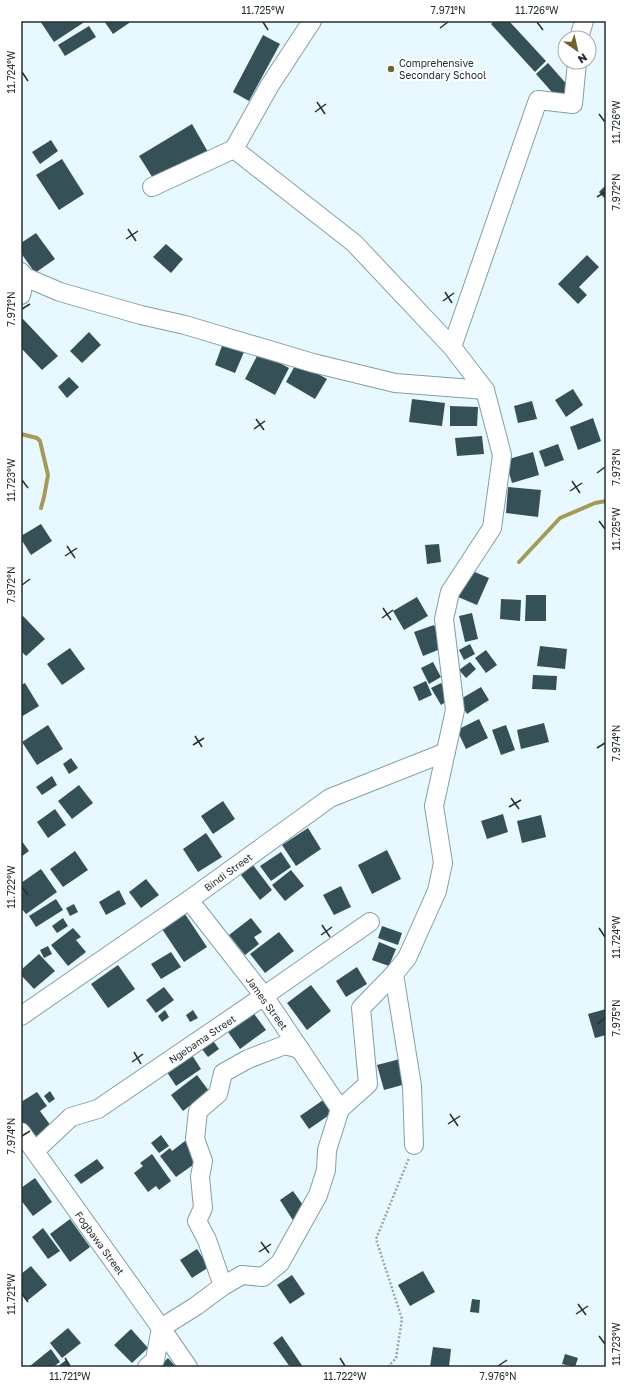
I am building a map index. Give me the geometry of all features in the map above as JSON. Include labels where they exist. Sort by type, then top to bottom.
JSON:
[{"type":"street","points":[[152,187],[234,150],[270,85],[312,21]]},
{"type":"street","points":[[452,347],[538,100],[573,104],[576,70]]},
{"type":"street","points":[[151,1364],[161,1328],[242,1275],[263,1278],[280,1263],[318,1195],[326,1170],[327,1150],[340,1109],[368,1084],[361,1008],[394,974],[407,958],[437,891],[444,863],[434,806],[455,710],[444,619],[450,592],[492,528],[502,455],[485,390],[452,347],[354,244],[234,150]]},
{"type":"street","points":[[21,295],[23,274],[67,294],[141,315],[185,325],[313,363],[395,383],[485,390]]},
{"type":"street","name":"Bindi Street","points":[[21,1016],[189,900],[330,798],[446,752]]},
{"type":"street","name":"James Street","points":[[189,900],[264,996],[340,1109]]},
{"type":"street","name":"Ngebama Street","points":[[35,1151],[71,1117],[98,1110],[370,922]]},
{"type":"street","points":[[394,974],[412,1086],[414,1144]]},
{"type":"street","points":[[223,1286],[207,1240],[197,1221],[203,1208],[200,1177],[203,1161],[195,1139],[198,1111],[218,1094],[223,1073],[248,1059],[285,1045],[300,1049]]},
{"type":"street","name":"Fogbawa Street","points":[[21,1132],[188,1367]]},
{"type":"path","points":[[388,1367],[396,1358],[402,1319],[376,1239],[414,1144]]},
{"type":"building","points":[[40,21],[86,21],[54,42]]},
{"type":"building","points":[[104,21],[132,21],[113,34]]},
{"type":"building","points":[[494,21],[509,21],[546,61],[535,72],[491,24]]},
{"type":"building","points":[[89,26],[96,37],[65,56],[58,45]]},
{"type":"building","points":[[263,35],[280,44],[249,101],[233,92]]},
{"type":"building","points":[[548,63],[570,88],[558,99],[536,74]]},
{"type":"building","points":[[192,124],[208,152],[156,183],[139,156]]},
{"type":"building","points":[[51,140],[58,151],[40,164],[32,152]]},
{"type":"building","points":[[62,159],[84,194],[59,210],[36,175]]},
{"type":"building","points":[[606,185],[606,198],[605,199],[599,192]]},
{"type":"building","points":[[36,233],[55,259],[35,273],[21,253],[21,243]]},
{"type":"building","points":[[166,244],[183,259],[171,273],[153,257]]},
{"type":"building","points":[[587,255],[599,267],[579,287],[587,295],[578,304],[558,284]]},
{"type":"building","points":[[23,319],[58,356],[42,370],[21,348],[21,320]]},
{"type":"building","points":[[89,332],[101,345],[82,363],[70,351]]},
{"type":"building","points":[[223,343],[244,352],[235,373],[215,365]]},
{"type":"building","points":[[259,352],[289,368],[275,395],[245,379]]},
{"type":"building","points":[[297,362],[327,379],[315,399],[286,382]]},
{"type":"building","points":[[69,377],[79,387],[67,398],[58,387]]},
{"type":"building","points":[[573,389],[583,405],[566,417],[555,400]]},
{"type":"building","points":[[412,399],[445,403],[442,426],[409,422]]},
{"type":"building","points":[[532,401],[537,419],[518,423],[514,406]]},
{"type":"building","points":[[450,406],[478,407],[477,426],[450,426]]},
{"type":"building","points":[[593,418],[601,441],[578,450],[570,427]]},
{"type":"building","points":[[482,436],[484,454],[457,456],[455,438]]},
{"type":"building","points":[[558,444],[564,460],[545,467],[539,451]]},
{"type":"building","points":[[533,452],[539,475],[512,483],[505,460]]},
{"type":"building","points":[[508,487],[541,490],[538,517],[506,513]]},
{"type":"building","points":[[41,524],[52,541],[31,555],[21,539],[21,536]]},
{"type":"building","points":[[439,544],[441,562],[427,564],[425,545]]},
{"type":"building","points":[[470,570],[489,578],[477,605],[458,597]]},
{"type":"building","points":[[526,595],[546,595],[546,621],[525,621]]},
{"type":"building","points":[[417,597],[428,616],[404,630],[393,611]]},
{"type":"building","points":[[501,599],[521,600],[520,621],[500,619]]},
{"type":"building","points":[[472,613],[478,639],[465,642],[459,616]]},
{"type":"building","points":[[23,616],[45,639],[26,656],[21,651],[21,618]]},
{"type":"building","points":[[434,625],[443,648],[423,656],[414,632]]},
{"type":"building","points":[[470,644],[475,654],[464,660],[459,650]]},
{"type":"building","points":[[540,646],[567,649],[565,669],[537,666]]},
{"type":"building","points":[[70,648],[85,669],[62,685],[47,664]]},
{"type":"building","points":[[486,650],[497,665],[486,673],[475,658]]},
{"type":"building","points":[[433,662],[441,677],[429,684],[421,668]]},
{"type":"building","points":[[470,662],[476,669],[466,678],[459,670]]},
{"type":"building","points":[[533,675],[557,676],[556,690],[532,689]]},
{"type":"building","points":[[426,681],[432,695],[419,701],[413,687]]},
{"type":"building","points":[[25,683],[39,706],[21,717],[21,685]]},
{"type":"building","points":[[441,683],[450,699],[441,705],[431,688]]},
{"type":"building","points":[[481,687],[489,700],[467,714],[459,700]]},
{"type":"building","points":[[479,719],[488,738],[466,749],[457,730]]},
{"type":"building","points":[[544,723],[549,742],[521,749],[517,730]]},
{"type":"building","points":[[48,725],[63,749],[37,765],[22,742]]},
{"type":"building","points":[[506,725],[515,750],[501,755],[492,730]]},
{"type":"building","points":[[71,758],[78,768],[69,774],[63,764]]},
{"type":"building","points":[[52,776],[57,785],[42,795],[36,787]]},
{"type":"building","points":[[79,785],[93,803],[72,819],[58,801]]},
{"type":"building","points":[[223,801],[235,819],[213,834],[201,816]]},
{"type":"building","points":[[55,809],[66,825],[48,838],[37,822]]},
{"type":"building","points":[[503,814],[508,832],[487,839],[481,821]]},
{"type":"building","points":[[541,815],[546,837],[522,843],[517,821]]},
{"type":"building","points":[[308,828],[321,849],[296,866],[282,845]]},
{"type":"building","points":[[206,833],[222,857],[198,872],[183,849]]},
{"type":"building","points":[[21,840],[29,851],[21,857]]},
{"type":"building","points":[[387,850],[401,879],[372,894],[358,865]]},
{"type":"building","points":[[75,851],[88,870],[63,887],[50,869]]},
{"type":"building","points":[[281,852],[291,867],[271,881],[260,866]]},
{"type":"building","points":[[253,865],[272,890],[260,900],[241,875]]},
{"type":"building","points":[[41,869],[57,892],[26,914],[21,908],[21,883]]},
{"type":"building","points":[[291,870],[304,886],[285,901],[272,885]]},
{"type":"building","points":[[146,879],[159,895],[141,908],[129,892]]},
{"type":"building","points":[[341,886],[351,907],[334,915],[323,895]]},
{"type":"building","points":[[119,890],[126,904],[106,915],[99,902]]},
{"type":"building","points":[[56,899],[63,910],[36,927],[29,916]]},
{"type":"building","points":[[74,904],[78,912],[70,916],[66,908]]},
{"type":"building","points":[[183,911],[207,947],[184,962],[160,926]]},
{"type":"building","points":[[63,918],[68,926],[57,933],[52,926]]},
{"type":"building","points":[[251,918],[262,932],[254,937],[259,944],[245,955],[229,935]]},
{"type":"building","points":[[382,926],[402,933],[398,945],[378,938]]},
{"type":"building","points":[[73,928],[81,937],[76,940],[86,952],[68,966],[51,945]]},
{"type":"building","points":[[279,932],[294,951],[265,973],[250,954]]},
{"type":"building","points":[[379,942],[396,949],[389,966],[372,960]]},
{"type":"building","points":[[48,946],[52,954],[44,958],[40,950]]},
{"type":"building","points":[[171,952],[181,967],[161,979],[151,964]]},
{"type":"building","points":[[39,954],[55,971],[34,989],[21,975],[21,970]]},
{"type":"building","points":[[118,965],[135,989],[108,1008],[91,984]]},
{"type":"building","points":[[357,967],[367,984],[346,997],[336,981]]},
{"type":"building","points":[[311,985],[331,1011],[307,1030],[287,1003]]},
{"type":"building","points":[[164,987],[174,1000],[156,1013],[146,1000]]},
{"type":"building","points":[[606,1009],[606,1035],[595,1038],[588,1014]]},
{"type":"building","points":[[165,1010],[169,1017],[162,1022],[158,1016]]},
{"type":"building","points":[[193,1010],[198,1018],[190,1022],[186,1015]]},
{"type":"building","points":[[252,1011],[266,1030],[240,1049],[226,1029]]},
{"type":"building","points":[[209,1035],[219,1049],[208,1057],[198,1044]]},
{"type":"building","points":[[190,1052],[201,1069],[176,1086],[165,1069]]},
{"type":"building","points":[[400,1059],[406,1084],[384,1090],[377,1065]]},
{"type":"building","points":[[197,1075],[209,1091],[183,1111],[171,1095]]},
{"type":"building","points":[[50,1091],[55,1099],[49,1103],[44,1096]]},
{"type":"building","points":[[37,1092],[47,1106],[40,1111],[51,1126],[33,1138],[21,1121],[21,1102]]},
{"type":"building","points":[[326,1098],[335,1111],[309,1129],[300,1116]]},
{"type":"building","points":[[161,1135],[169,1146],[159,1153],[151,1143]]},
{"type":"building","points":[[185,1141],[200,1160],[176,1177],[160,1156],[170,1148],[172,1151]]},
{"type":"building","points":[[152,1154],[171,1181],[159,1190],[156,1186],[148,1192],[134,1173],[143,1166],[140,1163]]},
{"type":"building","points":[[97,1159],[104,1168],[81,1184],[74,1175]]},
{"type":"building","points":[[35,1178],[52,1202],[33,1216],[21,1200],[21,1188]]},
{"type":"building","points":[[293,1191],[308,1212],[294,1222],[280,1200]]},
{"type":"building","points":[[70,1219],[90,1247],[70,1262],[50,1234]]},
{"type":"building","points":[[43,1228],[60,1251],[48,1259],[32,1237]]},
{"type":"building","points":[[197,1249],[209,1267],[192,1278],[180,1260]]},
{"type":"building","points":[[31,1266],[47,1285],[27,1301],[21,1293],[21,1274]]},
{"type":"building","points":[[423,1271],[435,1292],[410,1306],[398,1285]]},
{"type":"building","points":[[292,1275],[305,1294],[290,1304],[277,1285]]},
{"type":"building","points":[[472,1299],[480,1300],[479,1313],[470,1312]]},
{"type":"building","points":[[68,1328],[81,1343],[62,1358],[50,1343]]},
{"type":"building","points":[[131,1329],[148,1348],[132,1363],[114,1345]]},
{"type":"building","points":[[282,1336],[303,1367],[290,1367],[273,1343]]},
{"type":"building","points":[[433,1347],[451,1349],[449,1367],[430,1367]]},
{"type":"building","points":[[51,1349],[60,1362],[53,1367],[30,1366]]},
{"type":"building","points":[[565,1354],[578,1358],[575,1367],[562,1364]]},
{"type":"building","points":[[168,1358],[176,1367],[159,1367]]},
{"type":"building","points":[[66,1360],[71,1367],[57,1367]]},
{"type":"waterway","points":[[21,434],[37,438],[40,441],[48,475],[41,508]]},
{"type":"waterway","points":[[519,562],[560,518],[595,503],[606,501]]},
{"type":"place","name":"Comprehensive Secondary School","points":[[391,69]]}]
